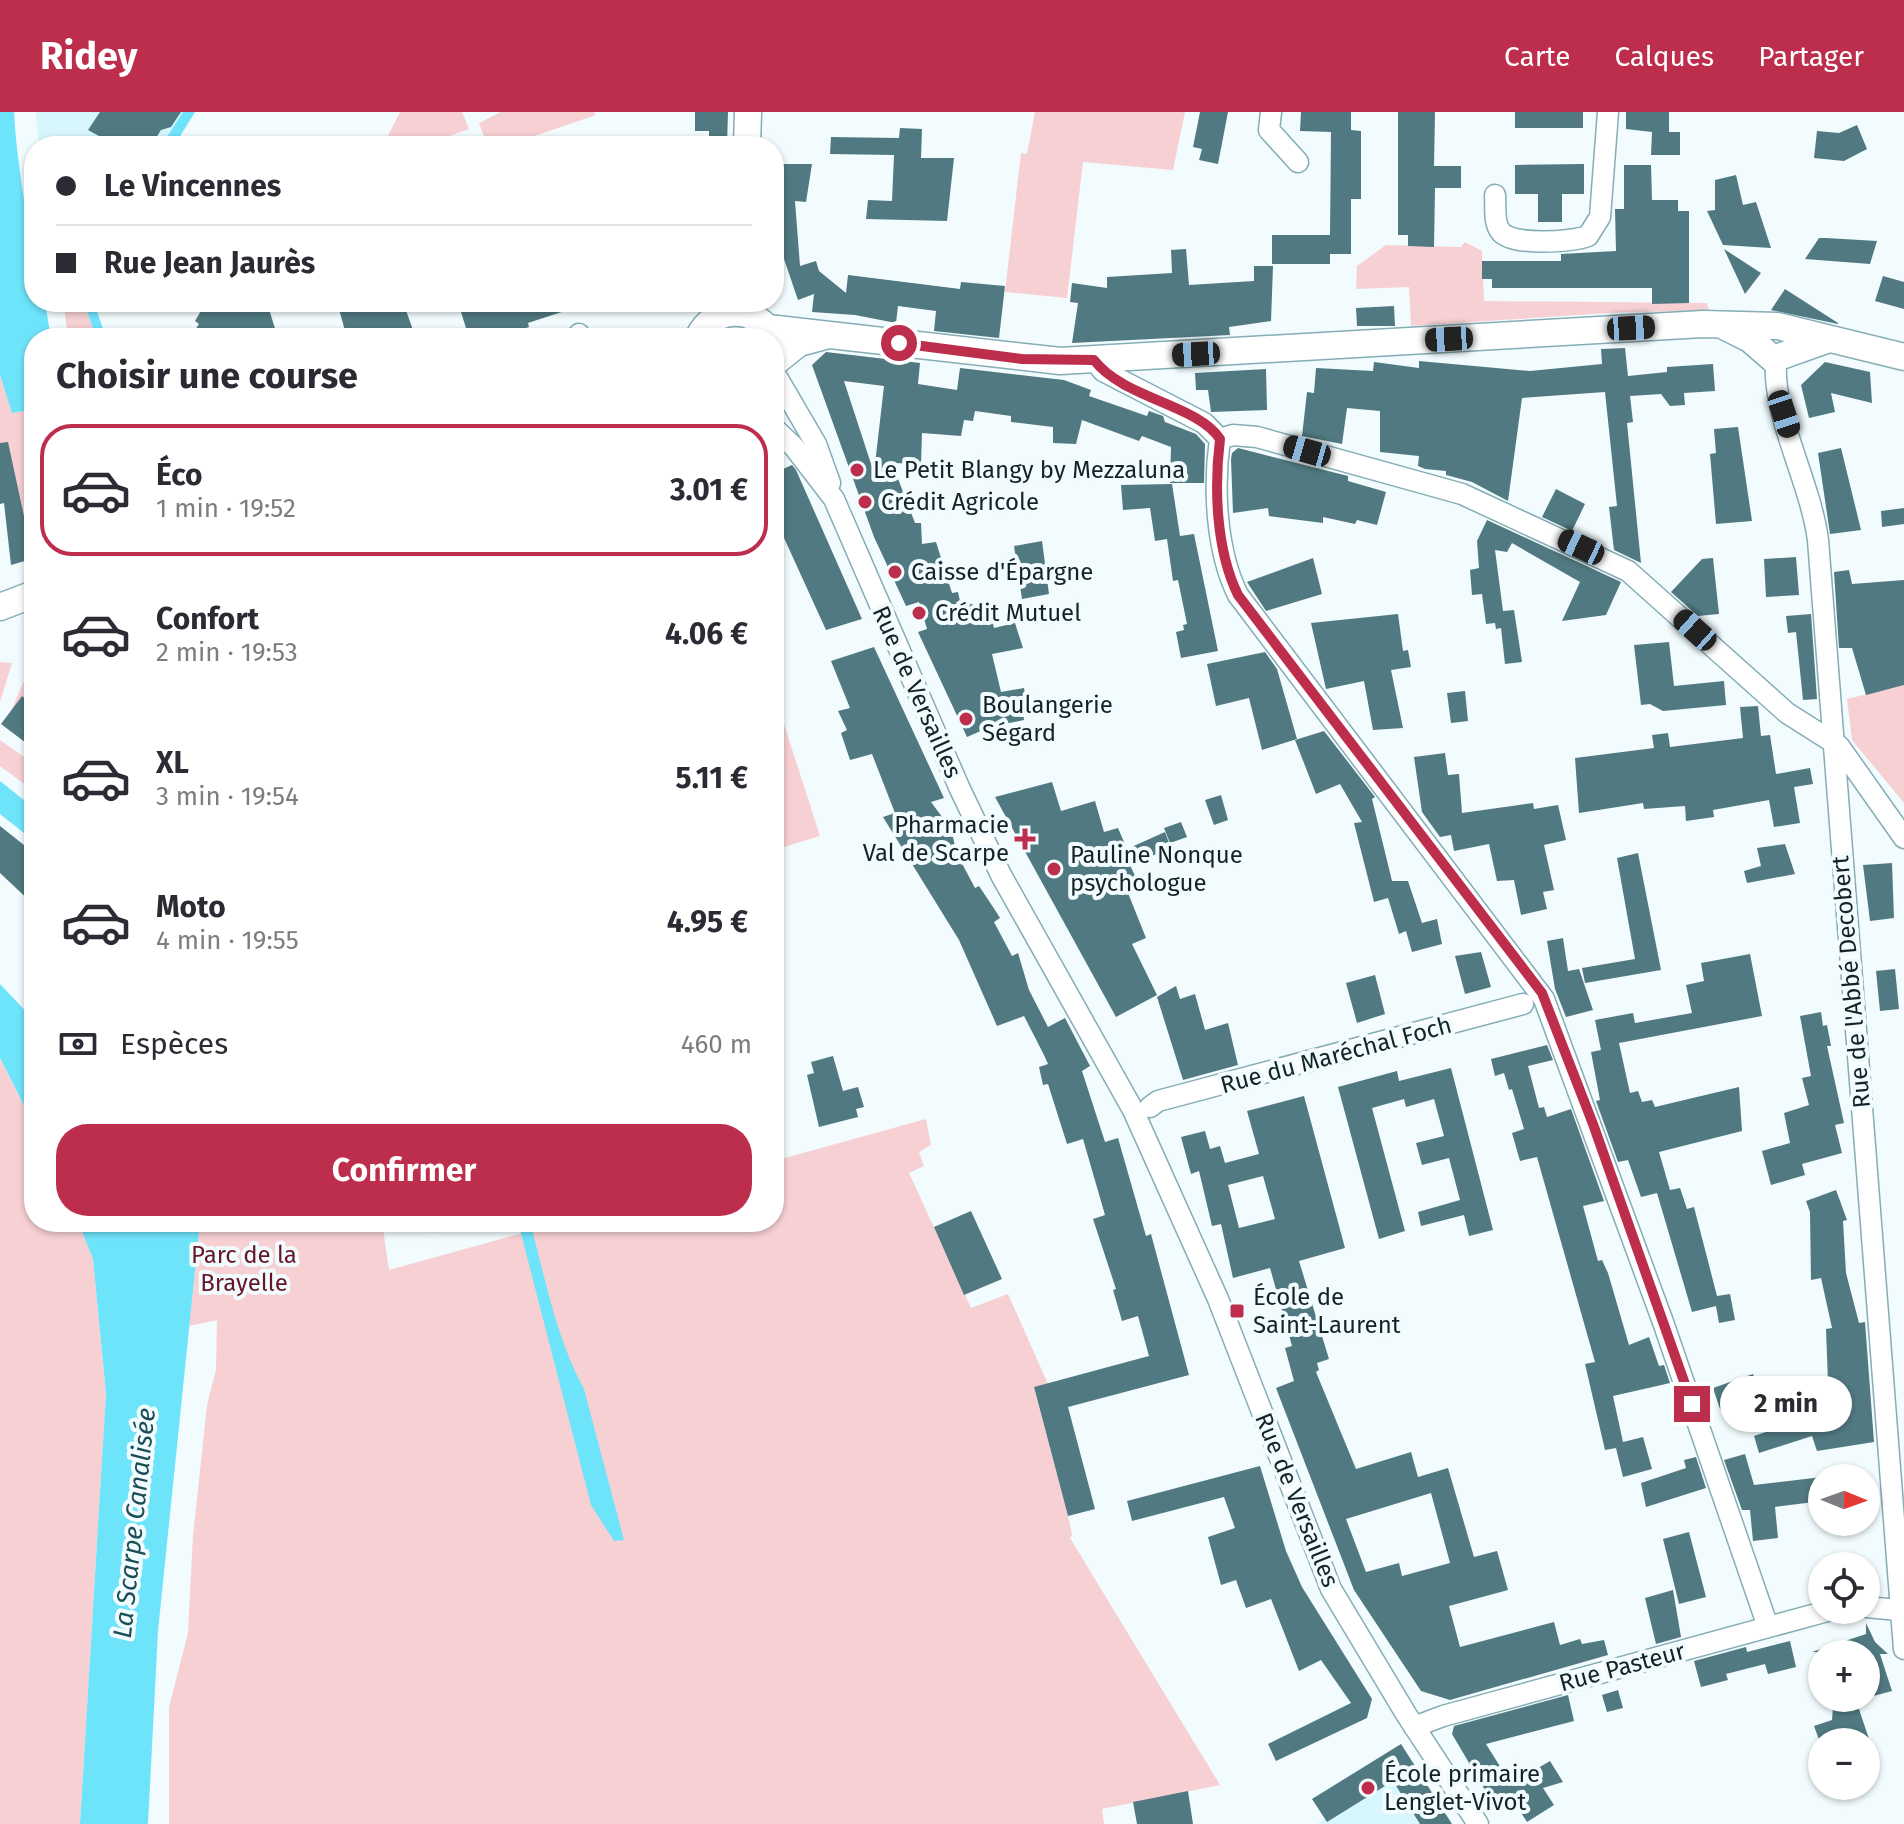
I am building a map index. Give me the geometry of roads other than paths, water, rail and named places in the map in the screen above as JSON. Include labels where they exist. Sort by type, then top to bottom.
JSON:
[{"type":"main road","points":[[747,136],[748,112]]},
{"type":"main road","points":[[714,320],[741,312],[768,326]]},
{"type":"main road","points":[[784,328],[1022,359],[1094,360],[1692,324],[1723,326],[1776,344],[1826,340],[1904,357]]},
{"type":"main road","points":[[784,355],[799,343],[837,335]]},
{"type":"main road","points":[[0,592],[24,585]]},
{"type":"main road","points":[[0,607],[24,598]]},
{"type":"street","points":[[1271,112],[1269,130],[1298,162]]},
{"type":"street","points":[[1495,195],[1497,226],[1507,237],[1523,241],[1588,236],[1600,217],[1608,112]]},
{"type":"street","name":"Rue de l'Abbé Decobert","points":[[1776,344],[1776,388],[1815,522],[1904,1649]]},
{"type":"street","points":[[1094,360],[1103,371],[1204,423],[1220,439]]},
{"type":"street","points":[[784,389],[816,444],[834,499]]},
{"type":"street","points":[[1220,439],[1233,435],[1257,437],[1431,483],[1501,509],[1638,578],[1787,713],[1833,741],[1856,766],[1904,838]]},
{"type":"street","name":"Rue de Versailles","points":[[784,439],[810,466],[834,499],[996,865],[1121,1091],[1142,1110],[1154,1155],[1218,1299],[1331,1589],[1414,1727],[1478,1824]]},
{"type":"street","points":[[1220,439],[1217,466],[1221,527],[1230,575],[1238,595],[1544,999],[1637,1246],[1768,1627]]},
{"type":"street","name":"Rue du Maréchal Foch","points":[[1142,1110],[1158,1101],[1523,1004]]},
{"type":"street","points":[[1880,1608],[1899,1610]]},
{"type":"street","name":"Rue Pasteur","points":[[1414,1727],[1443,1716],[1808,1616]]},
{"type":"water","points":[[0,112],[14,112],[24,204],[24,312],[47,312],[49,328],[24,328],[24,411],[12,413],[0,375]]},
{"type":"water","points":[[183,112],[195,112],[180,136],[167,136]]},
{"type":"water","points":[[87,312],[97,312],[103,328],[93,328]]},
{"type":"water","points":[[0,781],[24,800],[24,833],[0,814]]},
{"type":"water","points":[[0,984],[24,1009],[24,1105],[0,1058]]},
{"type":"water","name":"La Scarpe Canalisée","points":[[82,1232],[199,1232],[158,1631],[148,1824],[80,1824],[106,1393],[93,1259]]},
{"type":"water","points":[[521,1232],[532,1232],[559,1328],[584,1389],[624,1540],[614,1541],[591,1505]]},
{"type":"place","name":"Le Petit Blangy by Mezzaluna","points":[[857,470]]},
{"type":"place","name":"Crédit Agricole","points":[[865,502]]},
{"type":"place","name":"Caisse d'Épargne","points":[[895,572]]},
{"type":"place","name":"Crédit Mutuel","points":[[919,613]]},
{"type":"place","name":"Boulangerie Ségard","points":[[966,719]]},
{"type":"place","name":"Pharmacie Val de Scarpe","points":[[1025,839]]},
{"type":"place","name":"Pauline Nonque psychologue","points":[[1054,869]]},
{"type":"place","name":"École de Saint-Laurent","points":[[1237,1311]]},
{"type":"place","name":"École primaire Lenglet-Vivot","points":[[1368,1788]]},
{"type":"park label","name":"Parc de la Brayelle","points":[[244,1269]]}]
